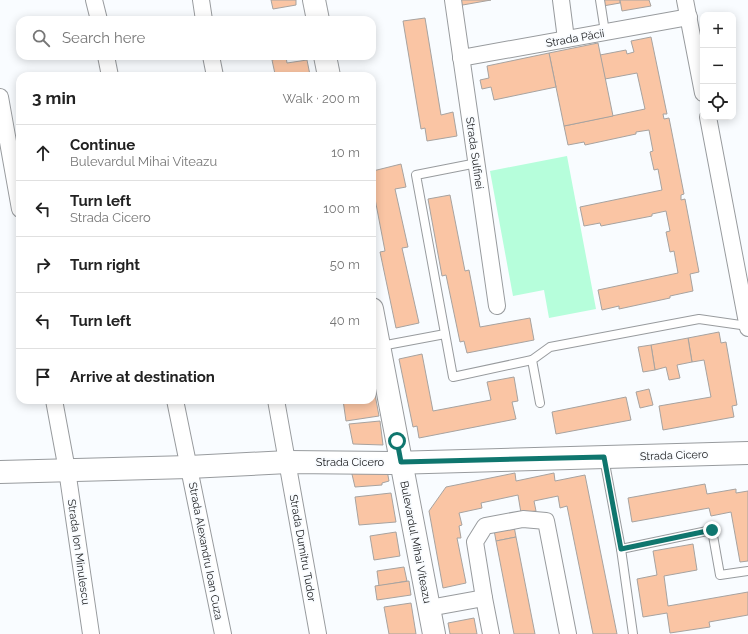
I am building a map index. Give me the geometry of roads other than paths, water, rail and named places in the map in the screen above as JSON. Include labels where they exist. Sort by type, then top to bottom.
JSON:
[{"type":"main road","points":[[314,0],[317,16]]},
{"type":"main road","points":[[326,60],[327,72]]},
{"type":"main road","name":"Bulevardul Mihai Viteazu","points":[[376,330],[434,634]]},
{"type":"main road","name":"Strada Cicero","points":[[0,472],[189,467],[288,462],[401,462],[748,453]]},
{"type":"street","points":[[94,0],[97,16]]},
{"type":"street","points":[[201,0],[203,16]]},
{"type":"street","name":"Strada Sulfinei","points":[[453,0],[496,306]]},
{"type":"street","points":[[561,0],[566,39]]},
{"type":"street","points":[[685,0],[701,84]]},
{"type":"street","name":"Strada Păcii","points":[[461,58],[688,17]]},
{"type":"street","points":[[107,60],[109,72]]},
{"type":"street","points":[[212,60],[214,72]]},
{"type":"street","points":[[0,97],[16,187]]},
{"type":"street","points":[[709,120],[748,327]]},
{"type":"street","name":"Strada Ion Minulescu","points":[[55,404],[67,470],[91,634]]},
{"type":"street","name":"Strada Alexandru Ioan Cuza","points":[[176,404],[222,634]]},
{"type":"street","name":"Strada Dumitru Tudor","points":[[277,404],[318,634]]},
{"type":"street","points":[[491,634],[475,542],[485,526],[523,518],[546,521],[568,634]]},
{"type":"street","points":[[429,608],[484,598]]},
{"type":"lane","points":[[600,0],[605,32]]},
{"type":"lane","points":[[477,163],[416,175],[453,377],[532,360],[550,347],[699,319],[748,327]]},
{"type":"lane","points":[[379,346],[445,334]]},
{"type":"lane","points":[[532,360],[540,403]]},
{"type":"lane","points":[[604,457],[621,549],[633,634]]},
{"type":"lane","points":[[621,549],[712,530],[720,575],[748,571]]}]
